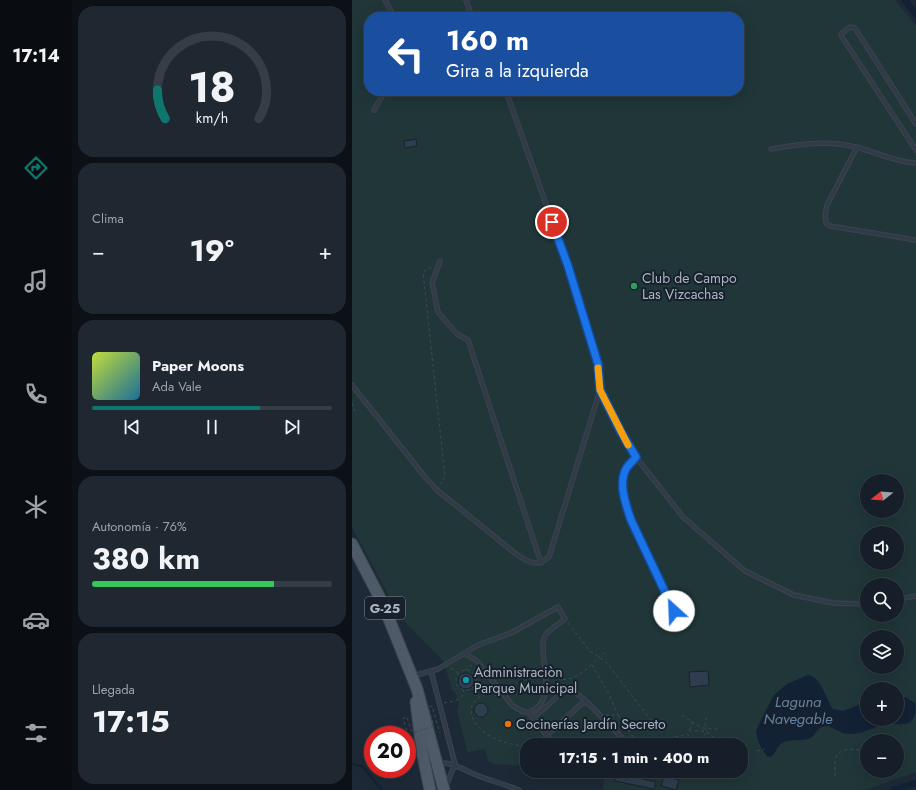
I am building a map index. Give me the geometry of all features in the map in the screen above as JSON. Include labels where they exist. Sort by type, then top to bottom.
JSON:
[{"type":"main road","name":"G-25","points":[[352,544],[386,610],[421,700],[445,790]]},
{"type":"main road","name":"G-25","points":[[411,676],[416,699],[424,765],[430,790]]},
{"type":"lane","points":[[385,0],[391,12]]},
{"type":"lane","points":[[466,0],[470,12]]},
{"type":"lane","points":[[916,124],[855,28],[850,27],[844,30],[841,34],[842,37],[916,150]]},
{"type":"lane","points":[[374,110],[382,96]]},
{"type":"lane","points":[[352,385],[437,490],[516,554],[530,563],[541,563],[548,557],[551,552],[560,516],[600,390],[598,364],[568,266],[508,96]]},
{"type":"lane","points":[[771,149],[816,142],[834,143],[857,147],[888,157],[916,163]]},
{"type":"lane","points":[[857,147],[827,205],[825,217],[826,223],[830,226],[916,240]]},
{"type":"lane","points":[[440,261],[432,283],[438,312],[457,334],[468,340],[541,563]]},
{"type":"lane","points":[[600,390],[621,432],[636,457],[684,517],[745,571],[794,595],[833,603],[860,604]]},
{"type":"lane","points":[[636,457],[626,468],[623,478],[627,509],[674,611]]},
{"type":"lane","points":[[904,598],[916,596]]},
{"type":"lane","points":[[411,676],[431,671],[448,664],[478,645],[511,633],[558,606],[565,619],[547,633],[542,642],[546,671],[545,693],[542,703],[529,713]]},
{"type":"lane","points":[[466,654],[476,660],[512,706],[529,713],[546,736],[580,705],[588,703]]},
{"type":"lane","points":[[431,671],[455,764],[445,790]]},
{"type":"lane","points":[[533,718],[566,689],[572,689],[602,716],[623,738]]},
{"type":"lane","points":[[424,765],[437,762],[455,764],[474,774],[519,790]]},
{"type":"path","points":[[437,490],[445,477],[423,272],[440,261]]},
{"type":"path","points":[[352,402],[356,415]]},
{"type":"path","points":[[565,619],[590,651],[606,662],[651,720],[635,723],[618,733]]},
{"type":"path","points":[[546,671],[555,677],[564,679],[581,674],[604,653]]},
{"type":"path","points":[[465,671],[472,673],[476,678],[476,683],[472,688],[464,690],[457,685],[456,679],[459,674],[471,667],[476,660]]},
{"type":"path","points":[[448,664],[459,674]]},
{"type":"path","points":[[591,664],[608,692],[618,716],[634,738]]},
{"type":"path","points":[[472,688],[478,697]]},
{"type":"path","points":[[440,704],[460,699],[463,697],[464,690]]},
{"type":"path","points":[[500,697],[489,693],[478,697],[472,702],[471,715],[475,723],[483,732],[494,738],[520,746]]},
{"type":"path","points":[[416,732],[434,726],[428,708],[432,706],[440,733]]},
{"type":"path","points":[[682,715],[702,728],[717,729]]},
{"type":"path","points":[[405,726],[403,718],[407,716],[410,726]]},
{"type":"path","points":[[602,716],[618,716]]},
{"type":"path","points":[[706,718],[705,728],[714,738]]},
{"type":"path","points":[[675,737],[687,734],[692,722]]},
{"type":"path","points":[[689,731],[708,732]]},
{"type":"path","points":[[702,738],[708,732]]},
{"type":"path","points":[[687,734],[691,738]]},
{"type":"path","points":[[757,751],[764,749]]},
{"type":"path","points":[[835,776],[835,761],[837,754],[842,750],[860,750]]},
{"type":"green space","name":"Club de Campo Las Vizcachas","points":[[352,0],[895,0],[916,26],[916,772],[904,776],[904,734],[860,734],[860,778],[899,778],[866,790],[603,790],[604,778],[748,778],[748,738],[520,738],[520,766],[493,764],[488,761],[485,749],[469,752],[467,751],[457,711],[459,703],[456,693],[452,690],[444,662],[400,617],[352,527]]},
{"type":"water","name":"Laguna Navegable","points":[[808,675],[813,677],[820,684],[833,709],[843,711],[860,705],[860,726],[880,726],[862,732],[847,734],[827,726],[823,726],[811,738],[782,743],[778,746],[772,756],[768,757],[758,741],[756,732],[774,695],[787,684]]},
{"type":"water","name":"Laguna Navegable","points":[[905,697],[915,703],[916,710],[912,720],[904,723]]},
{"type":"building","points":[[416,139],[417,146],[405,148],[404,141]]},
{"type":"building","points":[[708,671],[709,685],[690,687],[689,672]]},
{"type":"building","name":"Administraciòn Parque Municipal","points":[[466,673],[472,675],[474,681],[472,687],[466,689],[460,687],[458,681],[460,675]]},
{"type":"building","points":[[478,703],[484,703],[488,707],[488,713],[484,717],[478,717],[474,713],[474,707]]},
{"type":"building","points":[[615,778],[638,778],[656,782],[654,789],[615,781]]},
{"type":"building","points":[[663,778],[679,780],[676,790],[661,786]]},
{"type":"waterway","points":[[905,0],[916,14]]},
{"type":"waterway","points":[[352,764],[362,766],[382,790]]},
{"type":"waterway","points":[[894,790],[916,783]]},
{"type":"slow traffic","points":[[598,368],[600,390],[628,445]]},
{"type":"place","name":"Club de Campo Las Vizcachas","points":[[634,286]]},
{"type":"place","name":"Administraciòn Parque Municipal","points":[[466,680]]},
{"type":"place","name":"Cocinerías Jardín Secreto","points":[[508,724]]},
{"type":"route","points":[[552,222],[568,266],[598,364],[600,390],[628,446],[636,457],[626,468],[623,478],[627,509],[674,611]]}]
